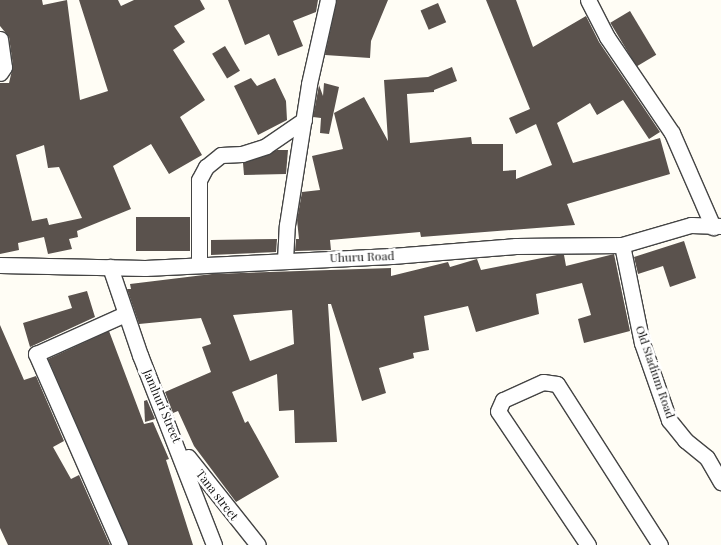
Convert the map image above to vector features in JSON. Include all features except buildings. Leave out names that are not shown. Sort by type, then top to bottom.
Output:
[{"type":"street","points":[[285,260],[287,225],[304,120],[328,0]]},
{"type":"street","points":[[588,0],[607,37],[672,133],[717,226]]},
{"type":"street","points":[[0,39],[4,67],[0,73]]},
{"type":"street","points":[[200,264],[199,180],[206,167],[221,155],[242,154],[266,146],[304,120]]},
{"type":"street","name":"Uhuru Road","points":[[0,265],[110,267],[200,264],[516,246],[622,244],[691,225],[717,226]]},
{"type":"street","name":"Old Stadium Road","points":[[622,244],[642,343],[670,420],[685,440],[707,458],[721,482]]},
{"type":"street","name":"Jamhuri Street","points":[[110,267],[125,314],[209,526],[214,545]]},
{"type":"street","points":[[120,545],[36,354],[125,314]]},
{"type":"street","points":[[588,545],[498,411],[503,400],[543,382],[557,384],[660,545]]},
{"type":"street","name":"Tana street","points":[[177,444],[232,515],[258,545]]},
{"type":"street","points":[[209,526],[232,515]]}]
